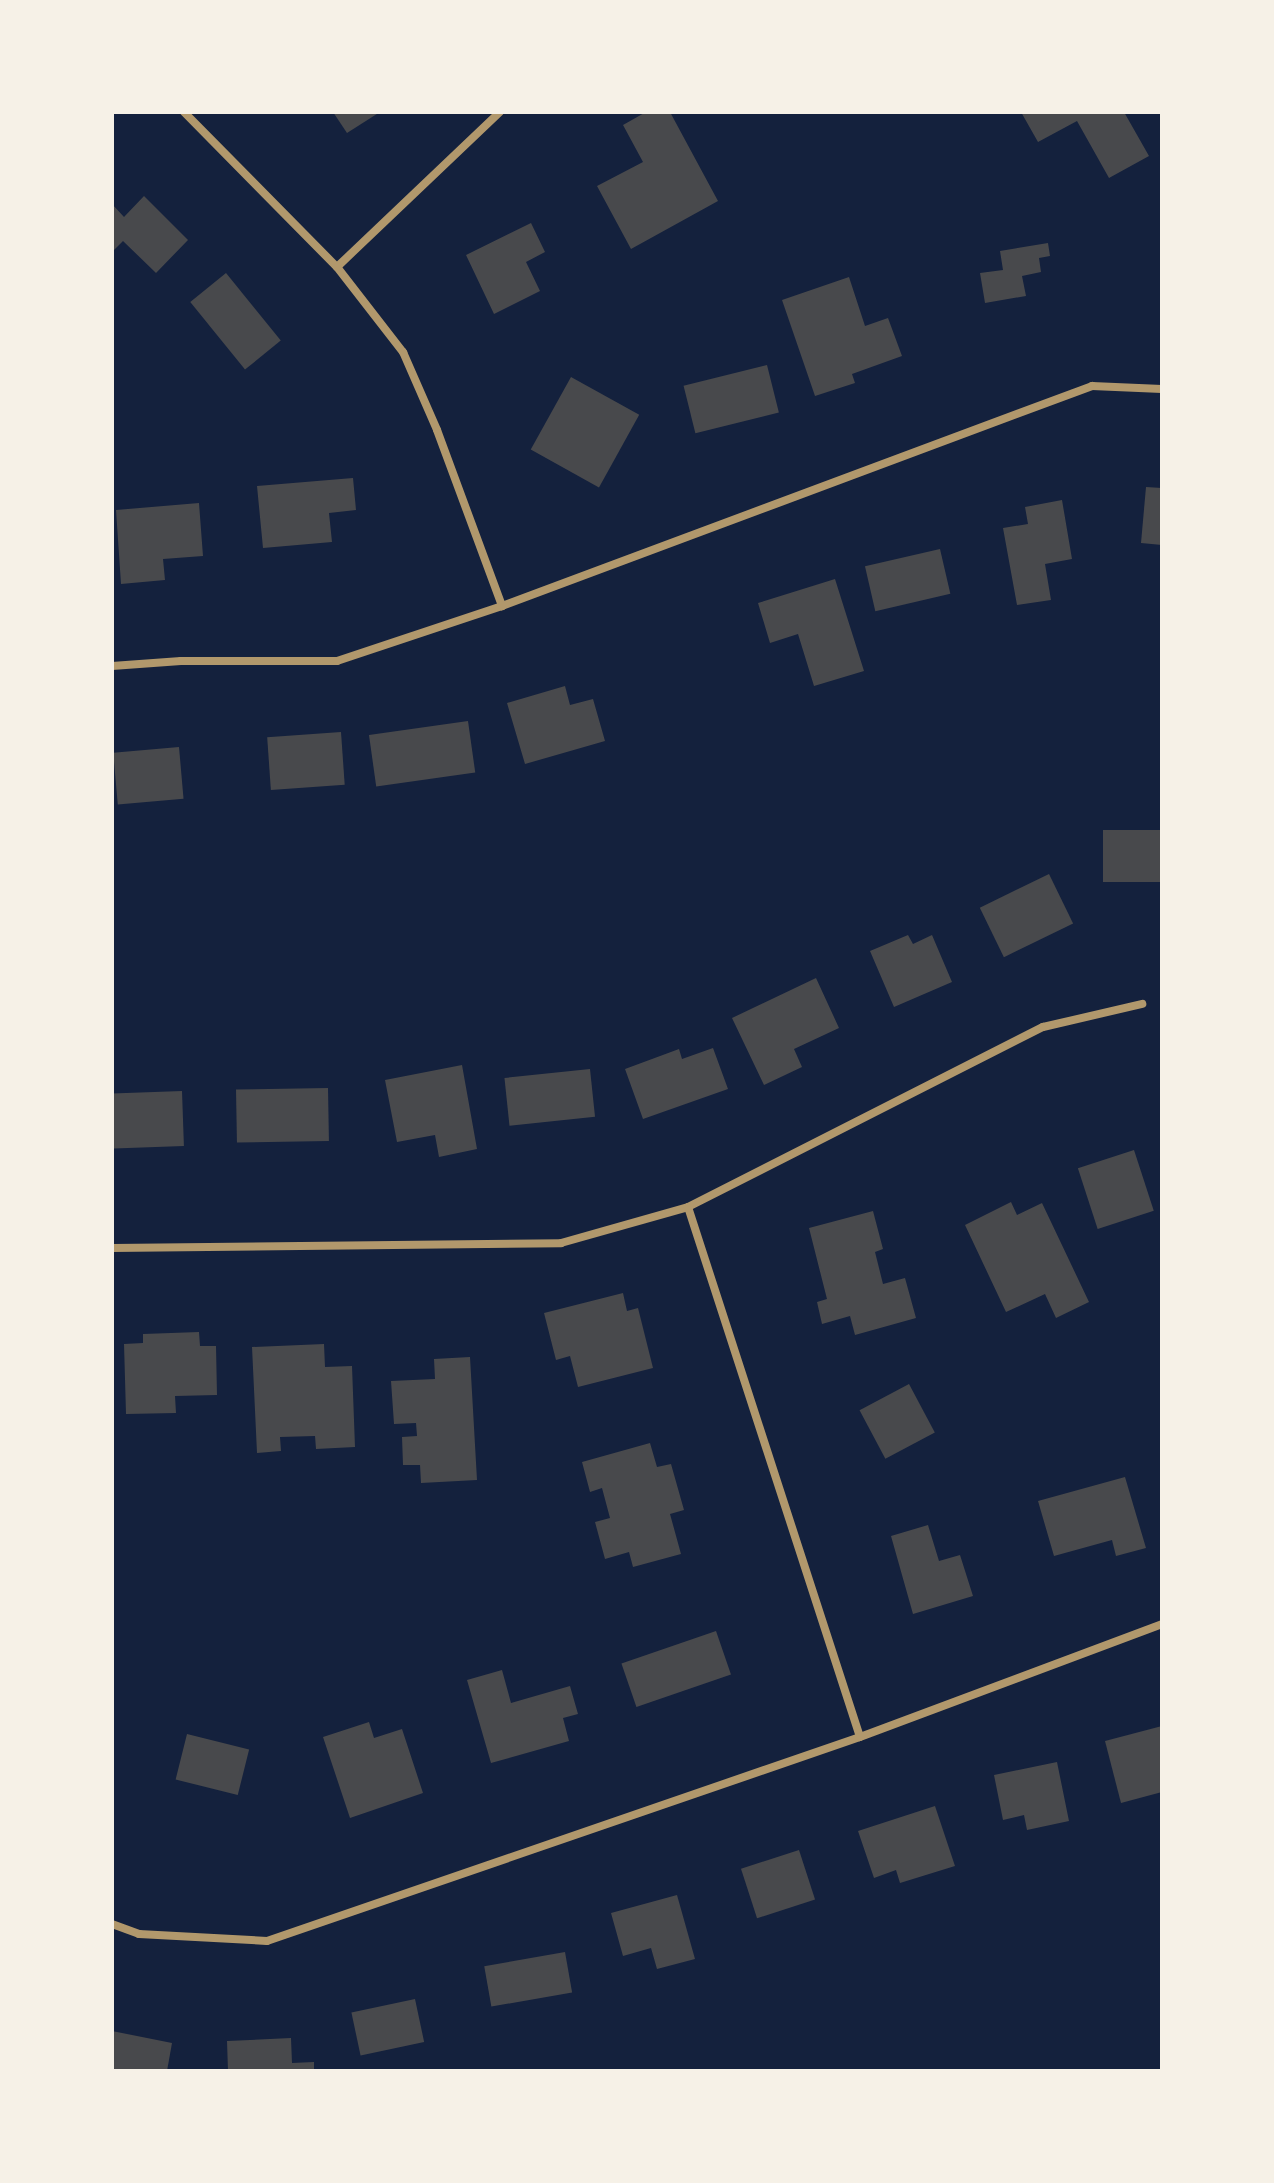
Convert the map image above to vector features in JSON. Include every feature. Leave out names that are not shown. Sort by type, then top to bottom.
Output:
[{"type":"street","points":[[184,112],[337,267],[403,352],[437,430],[502,606]]},
{"type":"street","points":[[337,267],[500,112]]},
{"type":"street","points":[[112,666],[181,661],[337,661],[502,606],[1092,386],[1162,389]]},
{"type":"street","points":[[112,1248],[561,1243],[688,1207],[1043,1027],[1142,1004]]},
{"type":"street","points":[[688,1207],[860,1737]]},
{"type":"street","points":[[112,1924],[139,1934],[267,1941],[860,1737],[1162,1624]]},
{"type":"building","points":[[333,112],[380,112],[347,133]]},
{"type":"building","points":[[646,112],[670,112],[718,201],[631,249],[597,186],[643,162],[623,125]]},
{"type":"building","points":[[1021,112],[1124,112],[1149,156],[1109,178],[1077,121],[1038,142]]},
{"type":"building","points":[[144,196],[188,240],[156,273],[123,241],[112,252],[112,204],[124,217]]},
{"type":"building","points":[[531,223],[545,252],[526,262],[540,291],[494,314],[466,255]]},
{"type":"building","points":[[1048,243],[1050,256],[1039,258],[1041,272],[1022,276],[1026,296],[985,303],[980,273],[1003,270],[1000,251]]},
{"type":"building","points":[[226,273],[281,341],[245,370],[190,302]]},
{"type":"building","points":[[849,277],[865,326],[888,318],[902,356],[852,374],[855,383],[815,396],[782,300]]},
{"type":"building","points":[[767,365],[779,413],[695,433],[684,386]]},
{"type":"building","points":[[571,377],[639,415],[599,487],[531,450]]},
{"type":"building","points":[[353,478],[356,510],[329,513],[332,542],[263,548],[257,486]]},
{"type":"building","points":[[1146,487],[1162,488],[1162,545],[1141,543]]},
{"type":"building","points":[[1062,500],[1072,559],[1045,564],[1051,600],[1017,605],[1003,528],[1028,524],[1025,507]]},
{"type":"building","points":[[199,503],[203,556],[163,559],[165,580],[121,584],[116,510]]},
{"type":"building","points":[[940,549],[950,594],[875,611],[865,566]]},
{"type":"building","points":[[835,579],[864,671],[814,686],[798,634],[770,643],[758,603]]},
{"type":"building","points":[[565,686],[570,705],[593,699],[605,741],[525,764],[507,703]]},
{"type":"building","points":[[468,721],[475,772],[376,786],[369,735]]},
{"type":"building","points":[[341,732],[345,785],[271,790],[267,737]]},
{"type":"building","points":[[179,747],[184,799],[118,805],[113,753]]},
{"type":"building","points":[[1103,830],[1162,830],[1162,882],[1103,882]]},
{"type":"building","points":[[1049,874],[1073,923],[1004,957],[980,908]]},
{"type":"building","points":[[908,935],[913,944],[932,935],[952,982],[894,1007],[870,951]]},
{"type":"building","points":[[816,978],[839,1028],[794,1049],[802,1067],[764,1085],[732,1018]]},
{"type":"building","points":[[713,1048],[728,1089],[643,1119],[625,1069],[679,1049],[682,1059]]},
{"type":"building","points":[[462,1065],[477,1149],[439,1157],[435,1135],[397,1142],[385,1080]]},
{"type":"building","points":[[590,1069],[595,1117],[509,1126],[504,1078]]},
{"type":"building","points":[[328,1088],[329,1141],[237,1143],[236,1090]]},
{"type":"building","points":[[182,1091],[184,1146],[114,1148],[112,1093]]},
{"type":"building","points":[[1134,1150],[1154,1211],[1098,1229],[1078,1168]]},
{"type":"building","points":[[1011,1202],[1017,1215],[1042,1203],[1089,1302],[1056,1318],[1045,1294],[1006,1312],[965,1225]]},
{"type":"building","points":[[873,1211],[883,1249],[875,1252],[883,1284],[905,1278],[916,1318],[855,1335],[850,1316],[822,1324],[817,1302],[827,1299],[809,1228]]},
{"type":"building","points":[[623,1293],[627,1311],[638,1308],[653,1368],[578,1387],[570,1356],[556,1360],[544,1313]]},
{"type":"building","points":[[199,1332],[200,1346],[216,1346],[217,1395],[175,1396],[176,1413],[126,1414],[124,1344],[143,1343],[143,1334]]},
{"type":"building","points":[[324,1344],[325,1367],[352,1366],[355,1447],[316,1449],[315,1436],[280,1437],[281,1451],[257,1453],[252,1347]]},
{"type":"building","points":[[470,1357],[477,1480],[421,1483],[420,1465],[403,1465],[402,1437],[417,1436],[416,1423],[394,1424],[391,1381],[435,1379],[434,1359]]},
{"type":"building","points":[[909,1384],[935,1433],[885,1459],[860,1410]]},
{"type":"building","points":[[650,1443],[657,1467],[671,1464],[684,1510],[670,1514],[681,1554],[633,1567],[629,1552],[605,1559],[595,1522],[610,1518],[602,1488],[590,1492],[582,1462]]},
{"type":"building","points":[[1125,1477],[1146,1548],[1116,1556],[1112,1540],[1054,1556],[1038,1501]]},
{"type":"building","points":[[928,1525],[939,1561],[960,1555],[973,1596],[913,1614],[891,1536]]},
{"type":"building","points":[[716,1631],[731,1674],[636,1707],[621,1664]]},
{"type":"building","points":[[502,1670],[511,1703],[570,1686],[578,1714],[563,1718],[569,1741],[491,1763],[467,1680]]},
{"type":"building","points":[[369,1722],[374,1738],[402,1729],[423,1793],[350,1818],[323,1737]]},
{"type":"building","points":[[1162,1726],[1162,1792],[1121,1803],[1105,1741]]},
{"type":"building","points":[[187,1734],[249,1749],[238,1795],[176,1780]]},
{"type":"building","points":[[1057,1762],[1069,1821],[1027,1830],[1024,1815],[1003,1820],[994,1775]]},
{"type":"building","points":[[935,1806],[955,1866],[900,1883],[896,1870],[874,1878],[858,1831]]},
{"type":"building","points":[[799,1850],[815,1899],[757,1918],[741,1869]]},
{"type":"building","points":[[677,1895],[695,1959],[657,1969],[651,1948],[623,1956],[611,1913]]},
{"type":"building","points":[[565,1952],[572,1992],[491,2007],[484,1966]]},
{"type":"building","points":[[415,1999],[424,2042],[361,2056],[351,2013]]},
{"type":"building","points":[[112,2031],[172,2043],[167,2071],[112,2071]]},
{"type":"building","points":[[291,2038],[292,2063],[314,2062],[314,2071],[228,2071],[227,2041]]}]
